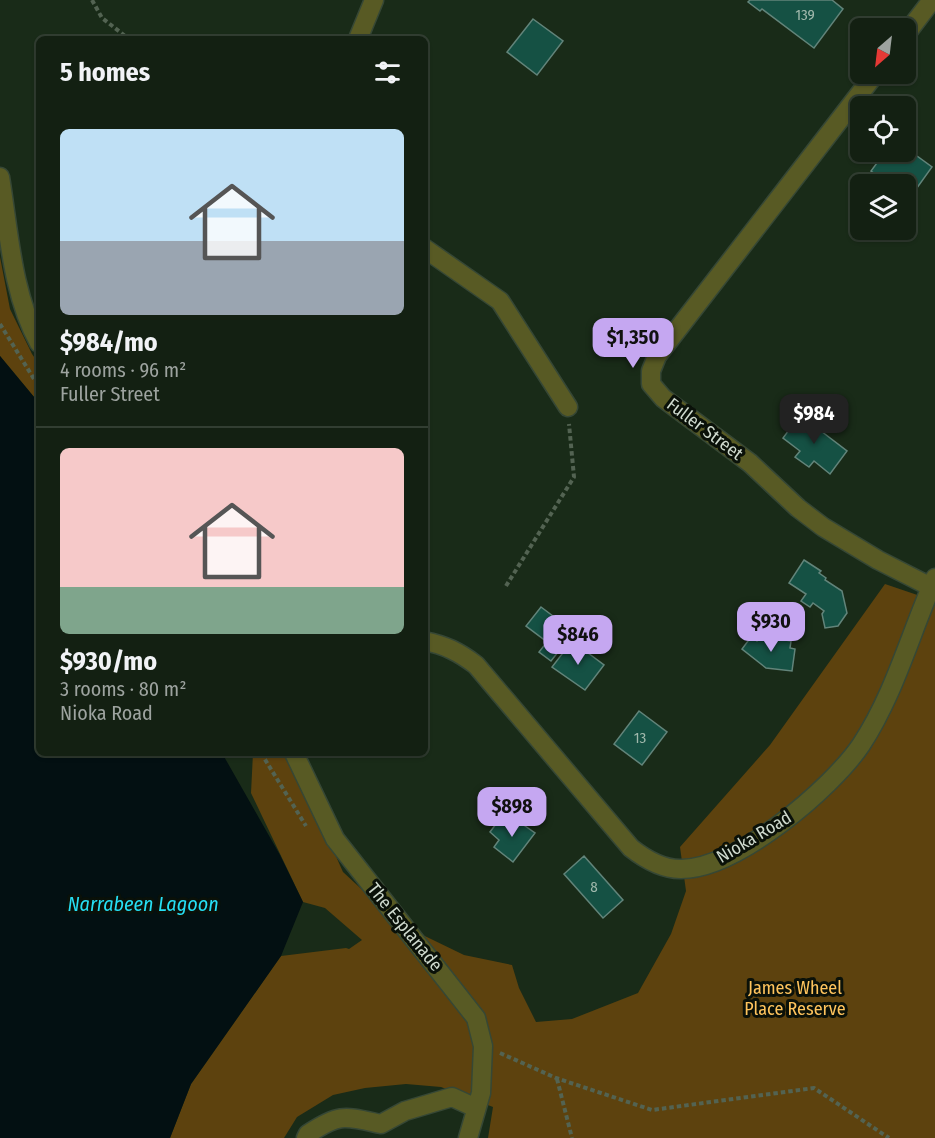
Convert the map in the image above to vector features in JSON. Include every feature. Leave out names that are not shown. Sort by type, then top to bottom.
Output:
[{"type":"street","points":[[359,36],[374,0]]},
{"type":"street","points":[[916,21],[932,0]]},
{"type":"street","name":"Fuller Street","points":[[867,84],[657,356],[652,363],[650,377],[651,384],[656,391],[750,463],[798,508],[823,527],[878,560],[933,583]]},
{"type":"street","points":[[0,177],[12,258],[24,311],[36,337]]},
{"type":"street","points":[[428,251],[500,301],[568,407]]},
{"type":"street","name":"Nioka Road","points":[[428,642],[451,648],[476,665],[631,848],[645,859],[662,866],[680,869],[709,863],[734,852],[779,826],[810,801],[837,773],[860,746],[885,704],[933,583]]},
{"type":"street","name":"The Esplanade","points":[[295,756],[335,839],[476,1018],[483,1046],[481,1093],[468,1138]]},
{"type":"street","points":[[306,1138],[308,1134],[331,1119],[352,1118],[381,1124],[405,1111],[452,1097],[476,1108]]},
{"type":"path","points":[[93,0],[102,18],[125,36]]},
{"type":"path","points":[[0,324],[36,382]]},
{"type":"path","points":[[506,586],[574,477],[568,407]]},
{"type":"path","points":[[573,1138],[556,1078],[652,1110],[814,1088],[889,1138]]},
{"type":"green space","points":[[0,257],[10,309],[36,360],[36,399],[0,356]]},
{"type":"green space","name":"James Wheel Place Reserve","points":[[885,584],[935,601],[935,1138],[488,1138],[493,1107],[441,1087],[406,1084],[365,1088],[333,1095],[297,1117],[284,1138],[170,1138],[191,1084],[281,956],[349,949],[362,940],[325,908],[303,902],[251,793],[253,756],[291,756],[343,872],[398,923],[464,955],[512,965],[519,988],[536,1022],[572,1019],[638,993],[671,934],[686,891],[680,847],[770,745]]},
{"type":"water","name":"Narrabeen Lagoon","points":[[0,356],[36,399],[36,756],[224,756],[280,855],[303,902],[281,956],[191,1084],[170,1138],[0,1138]]},
{"type":"building","points":[[750,0],[832,0],[843,9],[814,48],[762,9],[760,11],[748,2]]},
{"type":"building","points":[[533,19],[563,41],[537,75],[507,52]]},
{"type":"building","points":[[916,155],[932,167],[916,189],[916,174],[875,174],[871,171],[878,162],[916,162]]},
{"type":"building","points":[[800,415],[847,451],[830,474],[814,461],[809,467],[795,457],[800,451],[783,438]]},
{"type":"building","points":[[804,560],[821,571],[819,573],[826,578],[825,580],[842,591],[847,613],[838,626],[825,628],[822,614],[824,611],[813,603],[810,607],[801,601],[806,594],[789,583]]},
{"type":"building","points":[[541,607],[574,632],[551,661],[539,652],[547,642],[526,626]]},
{"type":"building","points":[[761,636],[791,641],[790,648],[795,649],[792,671],[766,668],[742,649],[751,637],[757,641]]},
{"type":"building","points":[[572,641],[604,665],[585,690],[552,667]]},
{"type":"building","points":[[639,711],[667,732],[642,765],[614,744]]},
{"type":"building","points":[[515,819],[535,833],[513,862],[494,847],[499,840],[490,832],[499,820],[508,828]]},
{"type":"building","points":[[584,856],[623,900],[603,918],[564,874]]}]
